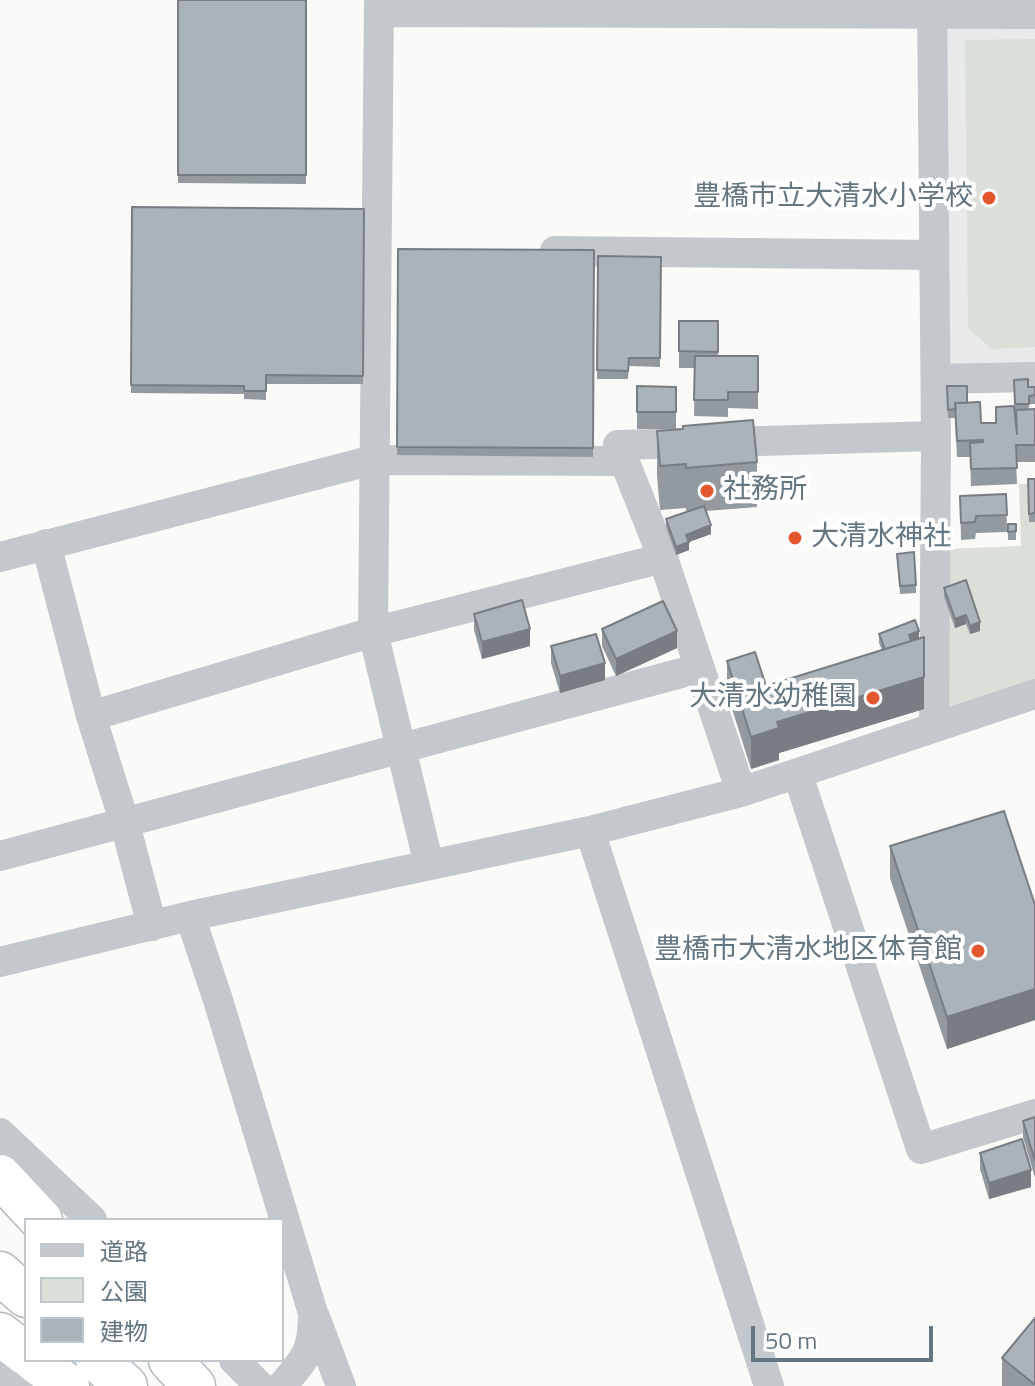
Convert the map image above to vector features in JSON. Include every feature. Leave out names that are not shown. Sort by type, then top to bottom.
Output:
[{"type":"highway","points":[[0,1176],[39,1218]]},
{"type":"highway","points":[[0,1273],[24,1294]]},
{"type":"highway","points":[[0,1334],[24,1352]]},
{"type":"highway","points":[[37,1362],[68,1386]]},
{"type":"highway","points":[[99,1362],[126,1386]]},
{"type":"highway","points":[[172,1362],[194,1386]]},
{"type":"street","points":[[429,865],[373,632],[379,6],[933,7],[1035,14]]},
{"type":"street","points":[[933,7],[936,379],[934,727]]},
{"type":"street","points":[[377,250],[409,250]]},
{"type":"street","points":[[520,251],[933,255]]},
{"type":"street","points":[[936,379],[1035,377]]},
{"type":"street","points":[[741,792],[663,558],[618,445],[936,436]]},
{"type":"street","points":[[0,557],[373,460],[624,461]]},
{"type":"street","points":[[46,544],[91,716],[125,824],[152,926]]},
{"type":"street","points":[[91,716],[373,632],[663,558]]},
{"type":"street","points":[[0,856],[700,668]]},
{"type":"street","points":[[0,962],[190,916],[590,831],[741,792],[866,757],[934,727],[1035,694]]},
{"type":"street","points":[[798,775],[921,1149],[1035,1114]]},
{"type":"street","points":[[590,831],[769,1386]]},
{"type":"street","points":[[190,916],[313,1313],[341,1386]]},
{"type":"street","points":[[0,1133],[90,1218]]},
{"type":"street","points":[[282,1386],[307,1355],[313,1336],[313,1313]]},
{"type":"street","points":[[236,1362],[260,1386]]},
{"type":"street","points":[[0,1374],[17,1386]]},
{"type":"shaded area","name":"豊橋市立大清水小学校","points":[[940,25],[1035,25],[1035,370],[945,372]]},
{"type":"green space","name":"豊橋市立大清水小学校","points":[[1035,39],[1035,347],[992,349],[968,328],[965,40]]},
{"type":"green space","points":[[1035,483],[1035,681],[942,711],[942,549],[1021,546],[1019,484]]},
{"type":"building","points":[[178,0],[306,0],[306,175],[178,175]]},
{"type":"building","points":[[132,207],[364,209],[363,376],[266,375],[266,391],[244,391],[244,386],[131,385]]},
{"type":"building","points":[[398,249],[594,250],[593,448],[397,447]]},
{"type":"building","points":[[598,256],[661,257],[660,358],[629,358],[628,371],[597,370]]},
{"type":"building","points":[[679,321],[718,321],[718,352],[679,351]]},
{"type":"building","points":[[695,356],[758,356],[758,392],[728,392],[728,400],[694,400]]},
{"type":"building","points":[[1028,379],[1028,387],[1035,387],[1035,395],[1029,396],[1029,404],[1015,404],[1014,380]]},
{"type":"building","points":[[637,386],[676,387],[676,412],[637,412]]},
{"type":"building","points":[[947,386],[967,386],[967,403],[955,403],[956,409],[948,410]]},
{"type":"building","points":[[980,402],[981,423],[996,423],[996,407],[1014,406],[1017,434],[1016,410],[1035,409],[1035,445],[1016,445],[1017,468],[971,469],[970,443],[983,440],[957,441],[955,403]]},
{"type":"building","points":[[753,420],[757,462],[686,468],[686,464],[660,466],[657,431]]},
{"type":"building","points":[[1028,479],[1035,479],[1035,513],[1029,514]]},
{"type":"building","points":[[1006,494],[1007,515],[976,516],[975,522],[961,523],[960,496]]},
{"type":"building","points":[[704,506],[711,525],[686,535],[689,542],[676,547],[666,519]]},
{"type":"building","points":[[1008,524],[1016,524],[1016,531],[1008,532]]},
{"type":"building","points":[[914,552],[916,585],[900,586],[897,554]]},
{"type":"building","points":[[966,580],[980,622],[970,626],[966,615],[955,619],[944,588]]},
{"type":"building","points":[[522,600],[530,629],[482,642],[474,614]]},
{"type":"building","points":[[663,601],[677,631],[616,659],[602,629]]},
{"type":"building","points":[[915,620],[919,631],[909,635],[911,641],[885,649],[879,634]]},
{"type":"building","points":[[596,634],[605,663],[560,676],[551,646]]},
{"type":"building","points":[[924,637],[924,677],[777,722],[779,728],[751,737],[727,661],[755,652],[766,686]]},
{"type":"building","points":[[1004,811],[1035,905],[1035,989],[947,1017],[890,846]]},
{"type":"building","points":[[1035,1117],[1035,1161],[1023,1121]]},
{"type":"building","points":[[1022,1139],[1031,1170],[989,1183],[980,1153]]},
{"type":"building","points":[[1035,1318],[1035,1383],[1034,1384],[1002,1358]]},
{"type":"place","name":"豊橋市立大清水小学校","points":[[989,198]]},
{"type":"place","name":"社務所","points":[[707,491]]},
{"type":"place","name":"大清水神社","points":[[795,538]]},
{"type":"place","name":"大清水幼稚園","points":[[873,698]]},
{"type":"place","name":"豊橋市大清水地区体育館","points":[[978,951]]}]
